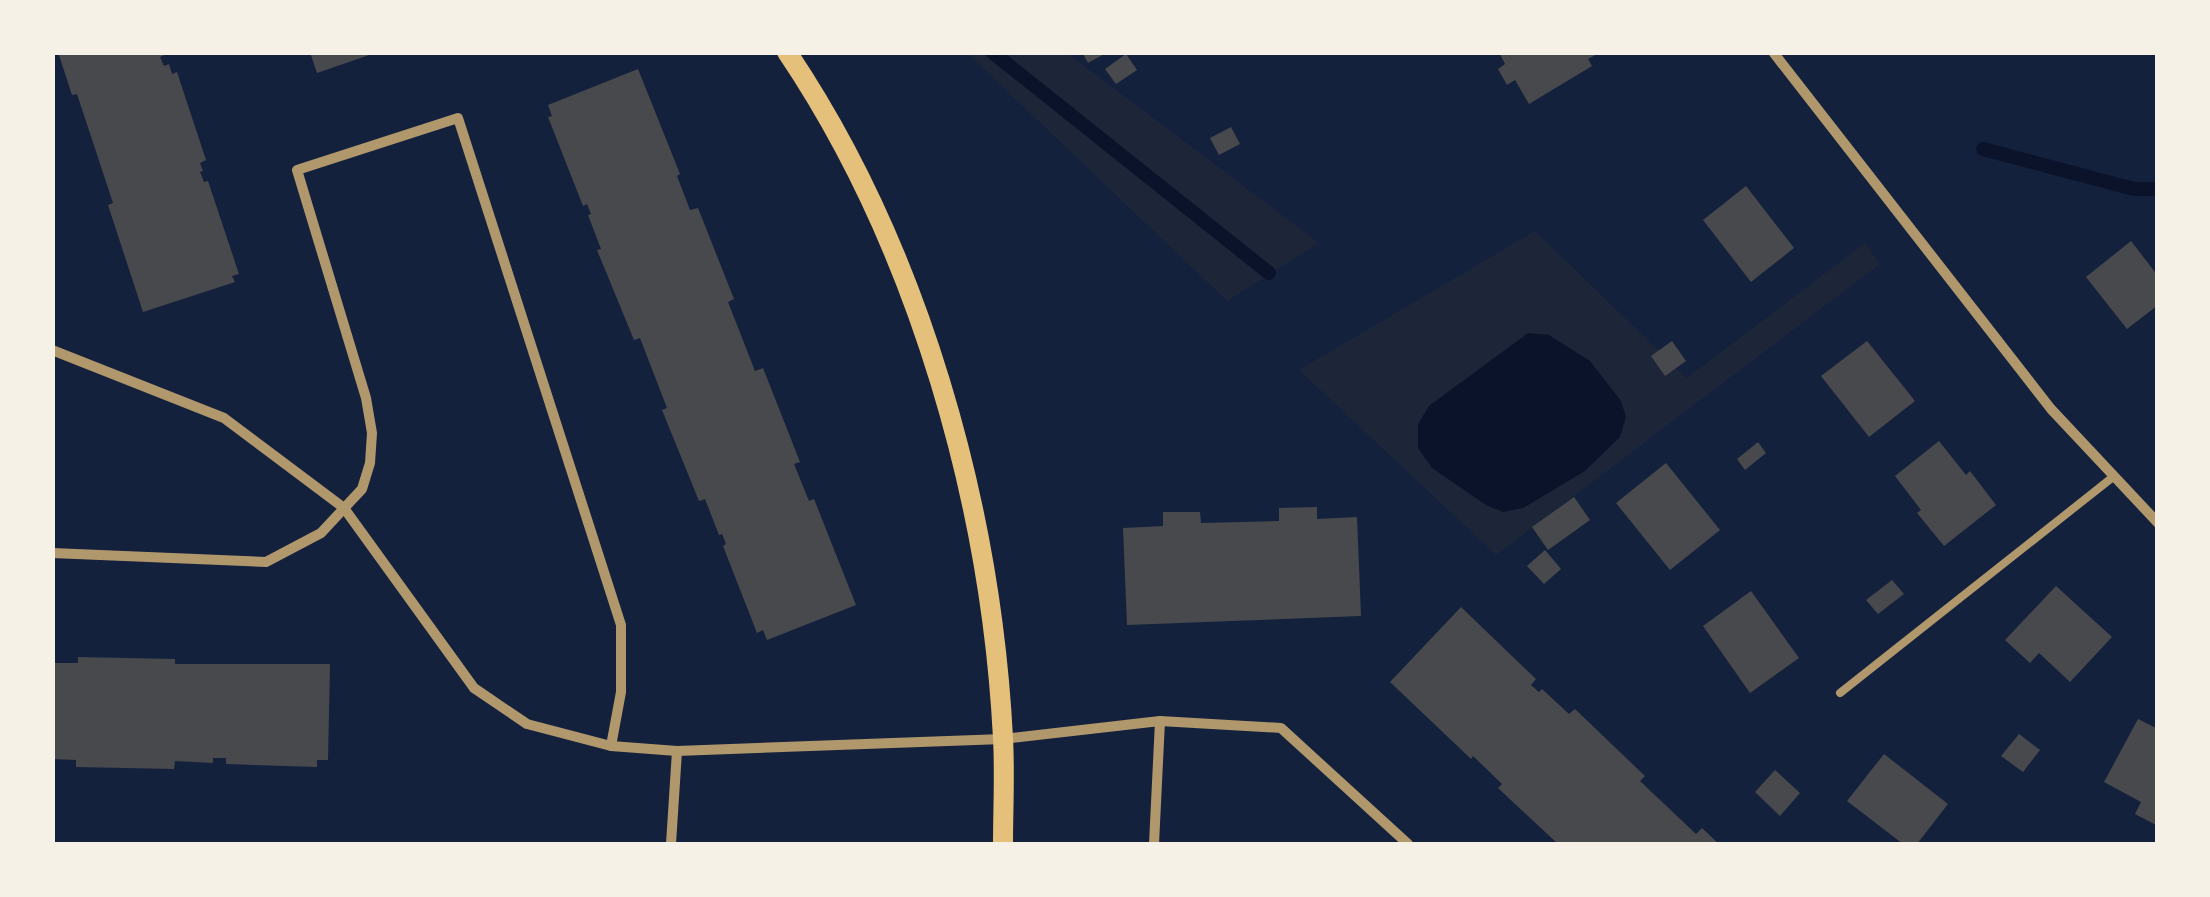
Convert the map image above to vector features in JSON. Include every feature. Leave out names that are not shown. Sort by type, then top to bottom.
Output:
[{"type":"main road","points":[[788,52],[854,170],[899,265],[944,400],[973,508],[991,611],[1003,740],[1002,844]]},
{"type":"street","points":[[1773,52],[2051,409],[2158,523]]},
{"type":"street","points":[[52,553],[266,562],[321,534],[362,489],[370,463],[372,433],[366,398],[297,170],[458,118],[621,625],[621,692],[611,746]]},
{"type":"street","points":[[52,350],[224,418],[344,508],[474,688],[528,724],[611,746],[677,751],[1003,740],[1160,721],[1281,728],[1408,844]]},
{"type":"street","points":[[1154,844],[1160,721]]},
{"type":"street","points":[[671,844],[677,751]]},
{"type":"lane","points":[[1840,693],[2113,477]]},
{"type":"shaded area","points":[[967,53],[1067,53],[1319,243],[1227,301]]},
{"type":"shaded area","points":[[1535,231],[1687,378],[1865,243],[1880,264],[1496,555],[1299,370]]},
{"type":"shaded area","points":[[1528,333],[1549,335],[1590,361],[1621,401],[1626,417],[1620,437],[1585,471],[1523,508],[1503,512],[1486,505],[1432,468],[1418,448],[1418,424],[1429,406]]},
{"type":"building","points":[[58,52],[171,52],[160,57],[164,66],[169,64],[172,74],[177,72],[206,160],[200,163],[200,172],[204,182],[208,181],[239,274],[232,276],[235,282],[143,312],[108,205],[113,203],[77,94],[72,95]]},
{"type":"building","points":[[310,52],[375,52],[375,53],[317,73]]},
{"type":"building","points":[[1082,52],[1108,52],[1088,63]]},
{"type":"building","points":[[1499,52],[1601,52],[1588,59],[1592,66],[1529,104],[1515,80],[1507,85],[1498,69],[1505,64]]},
{"type":"building","points":[[1126,54],[1137,70],[1116,84],[1105,69]]},
{"type":"building","points":[[638,69],[680,174],[677,176],[690,210],[698,208],[734,299],[728,302],[755,371],[763,368],[800,462],[794,464],[809,501],[814,499],[856,605],[767,640],[763,630],[757,633],[723,546],[726,544],[705,499],[699,501],[662,410],[667,408],[640,338],[634,340],[597,250],[601,249],[588,215],[591,214],[587,204],[583,206],[548,117],[552,116],[548,105]]},
{"type":"building","points":[[1231,127],[1240,144],[1219,155],[1210,138]]},
{"type":"building","points":[[1746,186],[1794,248],[1751,282],[1703,220]]},
{"type":"building","points":[[2131,241],[2158,276],[2158,305],[2127,329],[2086,277]]},
{"type":"building","points":[[1672,341],[1686,361],[1665,376],[1651,356]]},
{"type":"building","points":[[1867,341],[1915,401],[1869,437],[1821,376]]},
{"type":"building","points":[[1939,441],[1966,475],[1970,471],[1996,505],[1944,546],[1917,513],[1921,510],[1895,476]]},
{"type":"building","points":[[1758,442],[1766,453],[1745,470],[1737,459]]},
{"type":"building","points":[[1666,463],[1720,530],[1670,570],[1616,503]]},
{"type":"building","points":[[1574,497],[1590,520],[1548,550],[1532,527]]},
{"type":"building","points":[[1317,507],[1317,519],[1357,517],[1361,616],[1127,625],[1123,528],[1163,526],[1163,512],[1200,512],[1201,523],[1279,521],[1279,508]]},
{"type":"building","points":[[1545,550],[1561,569],[1544,584],[1527,566]]},
{"type":"building","points":[[1892,580],[1904,594],[1878,614],[1866,600]]},
{"type":"building","points":[[2056,586],[2112,637],[2070,682],[2039,653],[2030,663],[2005,640]]},
{"type":"building","points":[[1751,591],[1799,658],[1750,693],[1703,626]]},
{"type":"building","points":[[1461,607],[1536,679],[1531,685],[1539,692],[1542,689],[1569,714],[1575,709],[1645,776],[1640,781],[1696,834],[1702,828],[1719,844],[1558,844],[1498,788],[1502,784],[1473,756],[1471,759],[1390,682]]},
{"type":"building","points":[[78,657],[175,659],[175,664],[330,664],[328,760],[317,760],[317,767],[226,764],[226,758],[213,758],[213,763],[175,761],[174,769],[76,767],[76,760],[52,759],[52,663],[78,663]]},
{"type":"building","points":[[2138,719],[2158,729],[2158,826],[2135,814],[2141,802],[2104,782]]},
{"type":"building","points":[[2019,734],[2040,750],[2023,772],[2001,756]]},
{"type":"building","points":[[1884,754],[1948,804],[1917,844],[1903,844],[1847,801]]},
{"type":"building","points":[[1775,770],[1800,793],[1780,816],[1755,792]]},
{"type":"waterway","points":[[992,52],[1269,273]]},
{"type":"waterway","points":[[1983,149],[2134,189],[2158,189]]}]
